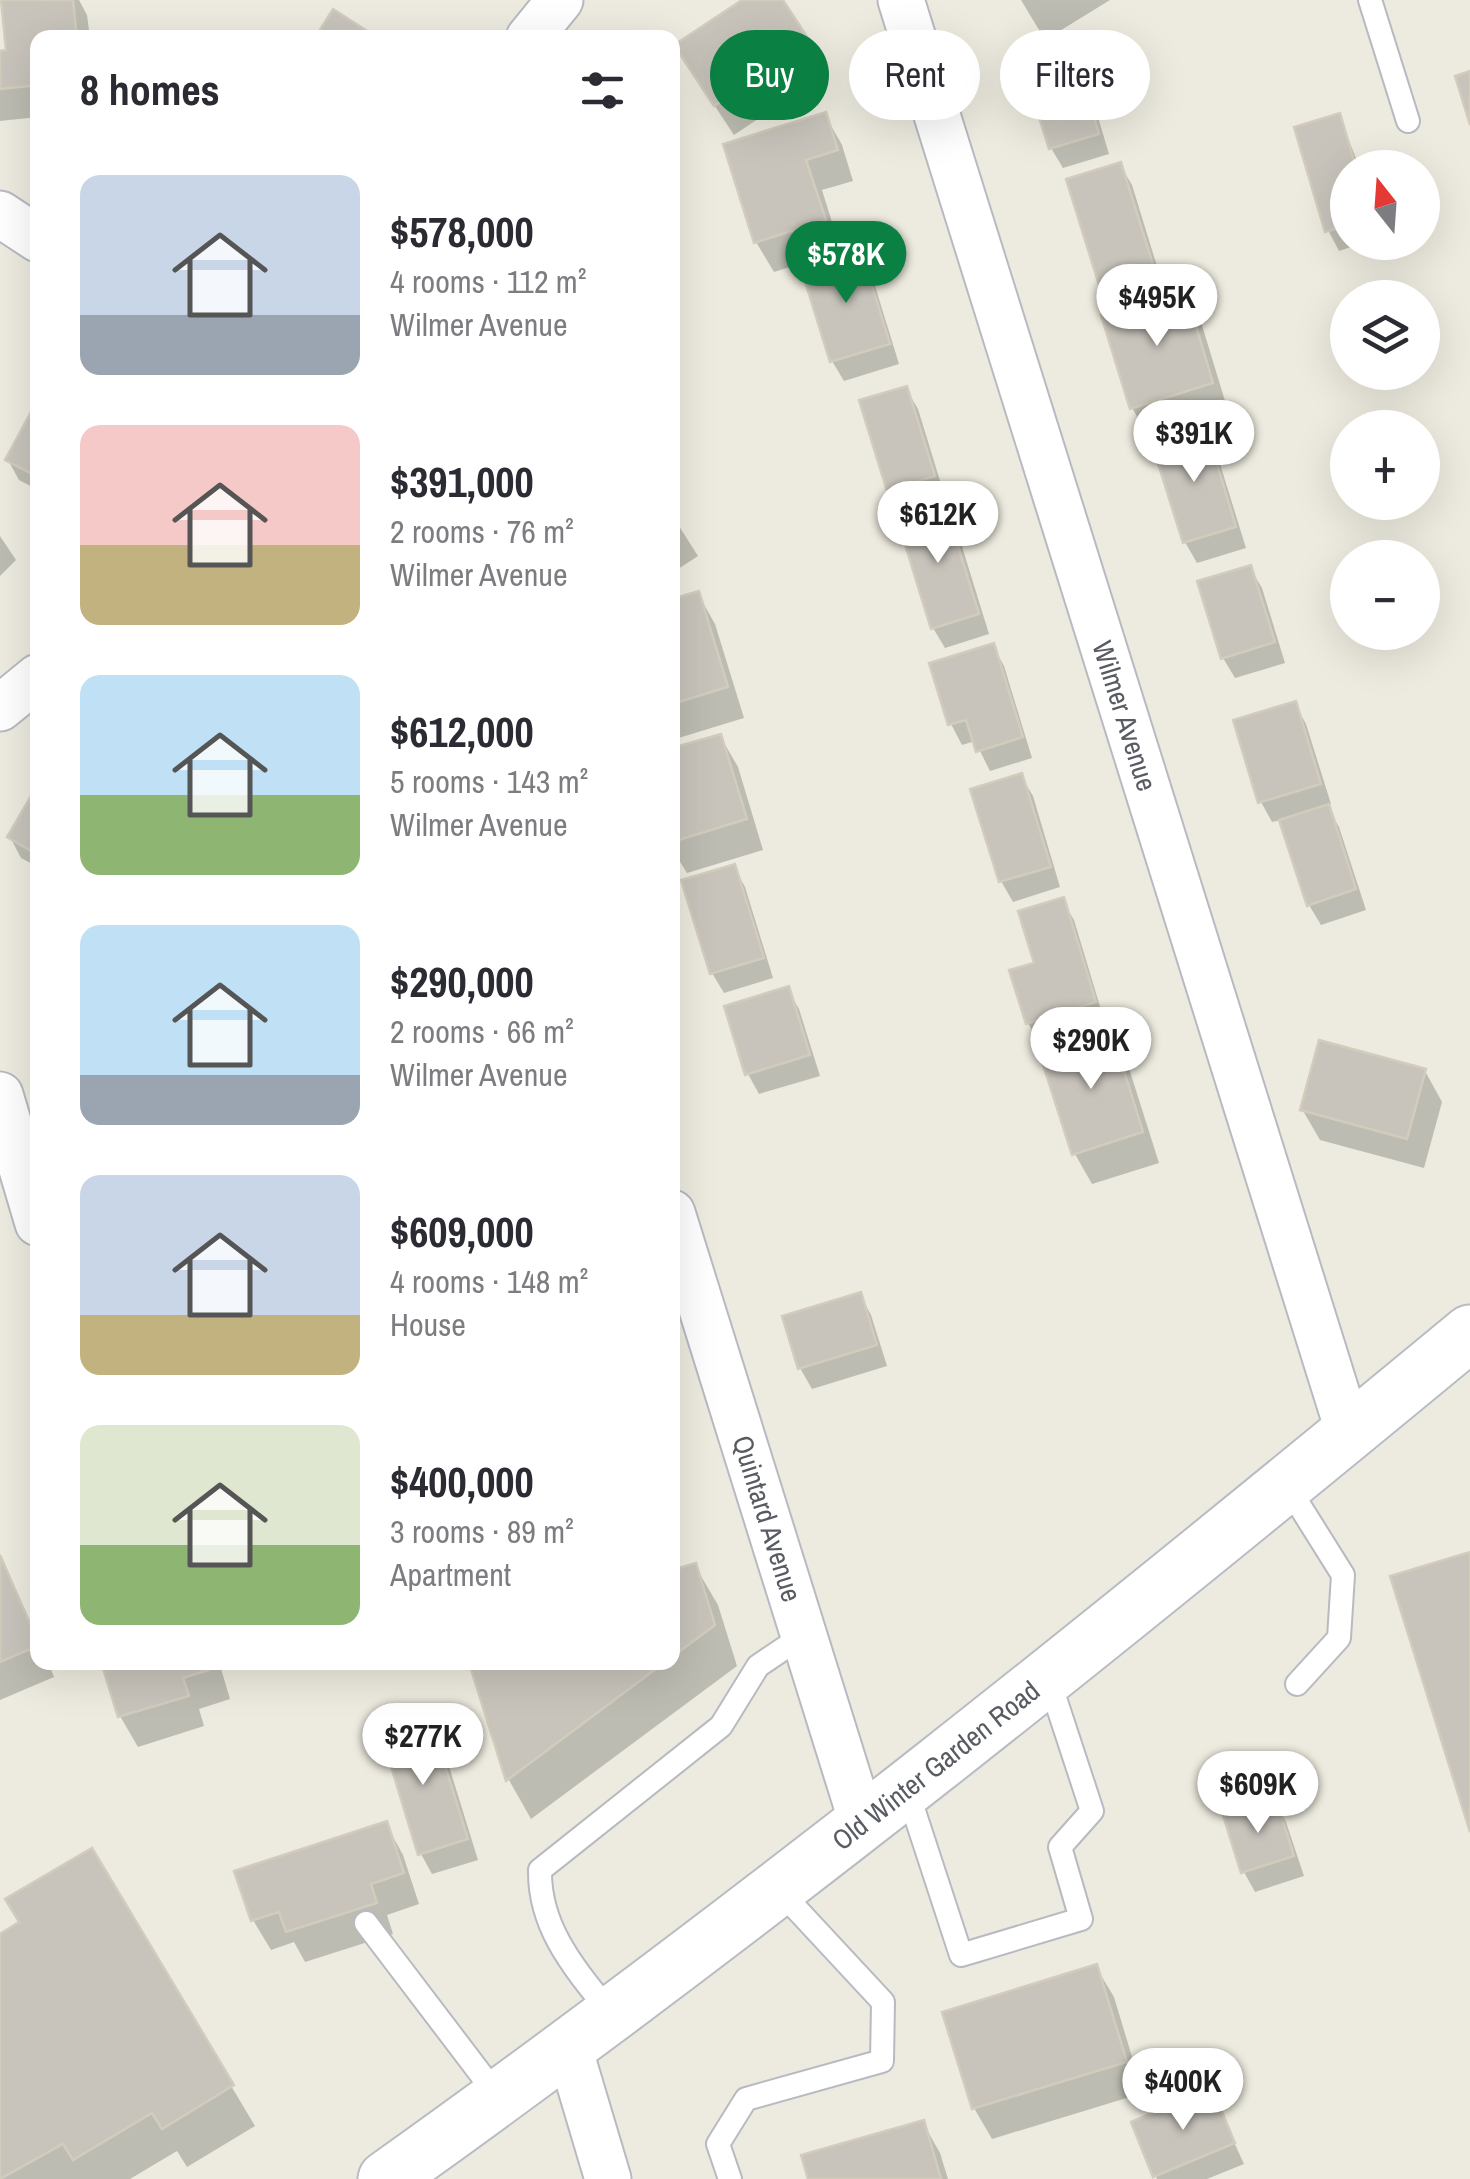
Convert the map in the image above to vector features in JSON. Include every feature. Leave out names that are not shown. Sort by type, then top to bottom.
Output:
[{"type":"main road","name":"Old Winter Garden Road","points":[[386,2179],[569,2048],[862,1822],[1470,1334]]},
{"type":"street","points":[[536,30],[560,0]]},
{"type":"street","name":"Wilmer Avenue","points":[[901,0],[1349,1434]]},
{"type":"street","points":[[0,214],[30,235]]},
{"type":"street","points":[[0,708],[30,684]]},
{"type":"street","points":[[0,1095],[30,1196]]},
{"type":"street","name":"Quintard Avenue","points":[[680,1240],[862,1822]]},
{"type":"street","points":[[569,2048],[608,2179]]},
{"type":"lane","points":[[1370,0],[1408,120]]},
{"type":"lane","points":[[1286,1484],[1342,1575],[1339,1638],[1297,1684]]},
{"type":"lane","points":[[612,2014],[564,1956],[540,1900],[540,1870],[721,1726],[758,1666],[804,1635]]},
{"type":"lane","points":[[906,1787],[961,1955],[1081,1919],[1060,1847],[1092,1812],[1047,1674]]},
{"type":"lane","points":[[730,2179],[718,2144],[746,2099],[882,2061],[882,2002],[777,1888]]},
{"type":"lane","points":[[366,1923],[500,2098]]},
{"type":"building","points":[[1,0],[73,0],[76,30],[30,30],[30,86],[0,89],[0,51],[6,50]]},
{"type":"building","points":[[742,0],[783,0],[803,30],[710,30],[710,100],[680,54],[680,41]]},
{"type":"building","points":[[333,9],[366,30],[320,30]]},
{"type":"building","points":[[1470,71],[1470,125],[1455,76]]},
{"type":"building","points":[[1340,113],[1351,150],[1330,150],[1330,230],[1325,232],[1294,127]]},
{"type":"building","points":[[800,120],[829,120],[838,150],[806,160],[826,220],[754,243],[723,144]]},
{"type":"building","points":[[1040,120],[1095,120],[1099,134],[1049,149]]},
{"type":"building","points":[[1121,162],[1154,268],[1099,285],[1066,179]]},
{"type":"building","points":[[861,250],[890,344],[830,362],[801,268]]},
{"type":"building","points":[[1185,289],[1213,383],[1130,409],[1101,315]]},
{"type":"building","points":[[907,386],[935,476],[887,491],[859,400]]},
{"type":"building","points":[[30,414],[30,473],[5,460]]},
{"type":"building","points":[[1206,427],[1236,527],[1183,543],[1152,444]]},
{"type":"building","points":[[945,504],[979,614],[931,629],[897,518]]},
{"type":"building","points":[[1251,565],[1275,642],[1221,659],[1197,581]]},
{"type":"building","points":[[699,591],[728,687],[680,702],[680,597]]},
{"type":"building","points":[[994,643],[1023,737],[976,752],[966,720],[948,725],[929,663]]},
{"type":"building","points":[[1296,701],[1321,784],[1258,803],[1233,720]]},
{"type":"building","points":[[721,734],[747,819],[680,840],[680,746]]},
{"type":"building","points":[[1022,773],[1051,867],[999,882],[970,789]]},
{"type":"building","points":[[30,798],[30,850],[7,837]]},
{"type":"building","points":[[1329,804],[1356,889],[1307,906],[1279,820]]},
{"type":"building","points":[[735,864],[764,958],[710,974],[681,880]]},
{"type":"building","points":[[1064,897],[1096,1002],[1026,1024],[1009,970],[1034,963],[1018,911]]},
{"type":"building","points":[[789,986],[810,1055],[745,1075],[724,1006]]},
{"type":"building","points":[[1111,1029],[1143,1132],[1072,1155],[1039,1052]]},
{"type":"building","points":[[1319,1040],[1426,1069],[1407,1139],[1300,1110]]},
{"type":"building","points":[[861,1292],[877,1345],[798,1369],[782,1316]]},
{"type":"building","points":[[1470,1552],[1470,1832],[1390,1576]]},
{"type":"building","points":[[0,1555],[30,1624],[30,1649],[0,1662]]},
{"type":"building","points":[[696,1563],[715,1625],[680,1651],[680,1568]]},
{"type":"building","points":[[103,1670],[209,1670],[183,1678],[189,1696],[118,1717]]},
{"type":"building","points":[[471,1670],[654,1670],[506,1781]]},
{"type":"building","points":[[411,1717],[420,1745],[437,1740],[468,1839],[418,1855],[379,1727]]},
{"type":"building","points":[[1276,1799],[1294,1856],[1241,1873],[1223,1815]]},
{"type":"building","points":[[387,1821],[404,1873],[371,1884],[377,1903],[286,1932],[279,1912],[251,1921],[234,1871]]},
{"type":"building","points":[[92,1848],[234,2085],[162,2129],[152,2113],[73,2160],[63,2144],[0,2179],[0,1934],[19,1922],[5,1899]]},
{"type":"building","points":[[1097,1964],[1127,2062],[972,2109],[942,2012]]},
{"type":"building","points":[[1212,2088],[1235,2143],[1153,2177],[1131,2122]]},
{"type":"building","points":[[924,2120],[941,2179],[808,2179],[801,2155]]}]
